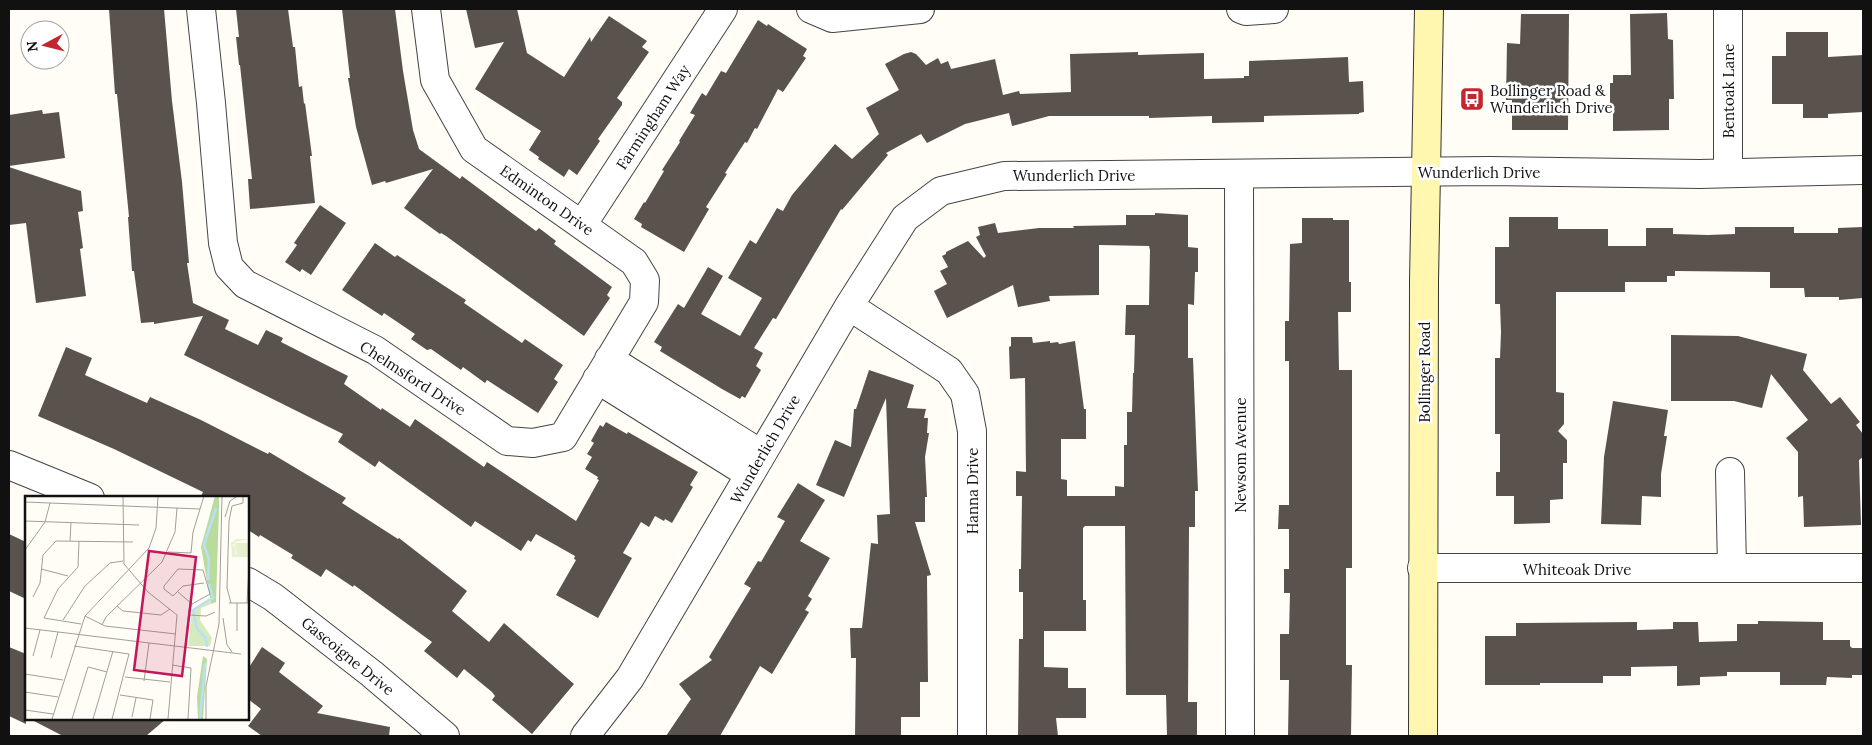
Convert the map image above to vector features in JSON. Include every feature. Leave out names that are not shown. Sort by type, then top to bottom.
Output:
[{"type":"main road","name":"Bollinger Road","points":[[1423,736],[1422,568],[1425,171],[1429,9]]},
{"type":"street","name":"Chelmsford Drive","points":[[201,9],[223,243],[229,267],[245,284],[375,350],[507,441],[534,443],[563,437],[603,369]]},
{"type":"street","name":"Edminton Drive","points":[[426,9],[435,80],[474,149],[634,262],[645,280],[644,302],[603,369]]},
{"type":"street","name":"Farmingham Way","points":[[582,225],[723,9]]},
{"type":"street","points":[[811,9],[832,18],[920,9]]},
{"type":"street","points":[[1241,9],[1246,11],[1274,9]]},
{"type":"street","name":"Bentoak Lane","points":[[1728,9],[1728,174]]},
{"type":"street","name":"Wunderlich Drive","points":[[585,736],[630,678],[849,306],[904,218],[941,191],[1004,176],[1239,175],[1425,171],[1728,174],[1863,170]]},
{"type":"street","name":"Newsom Avenue","points":[[1239,175],[1240,736]]},
{"type":"street","name":"Hanna Drive","points":[[849,306],[949,371],[965,394],[972,431],[972,736]]},
{"type":"street","points":[[603,369],[755,464]]},
{"type":"street","points":[[9,465],[85,496]]},
{"type":"street","points":[[1730,472],[1732,568]]},
{"type":"street","name":"Whiteoak Drive","points":[[1422,568],[1863,568]]},
{"type":"street","name":"Gascoigne Drive","points":[[249,583],[273,597],[372,674],[445,736]]},
{"type":"building","points":[[109,9],[164,9],[172,101],[182,182],[189,263],[187,263],[193,303],[229,320],[225,329],[258,345],[266,330],[283,338],[281,342],[348,376],[344,384],[381,410],[382,408],[410,427],[415,419],[484,467],[487,462],[576,521],[599,480],[597,479],[598,477],[585,469],[592,457],[587,454],[594,443],[591,441],[600,425],[603,427],[606,422],[627,434],[628,432],[698,472],[690,485],[693,487],[672,523],[655,516],[649,527],[641,522],[623,553],[632,558],[598,618],[556,595],[576,560],[574,559],[575,556],[536,534],[531,542],[528,540],[521,551],[475,521],[471,527],[379,461],[375,467],[338,442],[343,434],[184,355],[203,316],[154,324],[154,322],[141,323],[134,271],[132,271],[129,217],[117,94],[115,94]]},
{"type":"building","points":[[236,9],[288,9],[293,47],[295,47],[299,87],[302,86],[305,103],[312,156],[310,156],[315,203],[250,209],[248,179],[252,179],[236,37],[239,37]]},
{"type":"building","points":[[342,9],[395,9],[413,130],[419,149],[460,179],[462,176],[536,231],[539,228],[556,241],[554,244],[612,287],[607,295],[610,298],[584,336],[446,236],[440,234],[404,208],[433,169],[386,183],[385,181],[372,185],[356,127],[348,78],[350,78]]},
{"type":"building","points":[[466,9],[517,9],[527,53],[564,77],[590,37],[591,42],[609,16],[647,41],[642,47],[649,52],[617,98],[622,102],[622,105],[598,139],[600,141],[577,175],[569,169],[564,177],[538,159],[539,157],[529,150],[541,131],[475,89],[504,42],[475,48]]},
{"type":"building","points":[[1667,13],[1668,39],[1673,40],[1674,99],[1669,99],[1669,130],[1613,131],[1613,113],[1610,113],[1610,83],[1613,83],[1613,75],[1631,75],[1630,14]]},
{"type":"building","points":[[1521,14],[1569,14],[1568,130],[1512,130],[1512,100],[1506,100],[1507,43],[1520,44]]},
{"type":"building","points":[[758,20],[767,26],[768,24],[807,49],[803,56],[806,58],[783,92],[778,89],[757,129],[755,128],[747,143],[745,142],[725,173],[727,174],[706,207],[709,209],[684,252],[641,227],[642,224],[634,219],[664,171],[662,170],[695,115],[690,113],[702,93],[706,96],[721,71],[726,73]]},
{"type":"building","points":[[1786,32],[1828,32],[1828,57],[1863,55],[1863,112],[1828,114],[1828,118],[1803,118],[1803,104],[1772,104],[1772,56],[1786,56]]},
{"type":"building","points":[[911,52],[916,54],[926,65],[938,58],[941,64],[948,61],[951,69],[995,59],[1003,95],[1019,91],[1020,94],[1071,92],[1070,54],[1138,52],[1138,55],[1204,53],[1204,79],[1244,78],[1244,76],[1249,76],[1249,61],[1348,57],[1349,82],[1363,81],[1364,112],[1359,114],[1264,116],[1264,122],[1212,123],[1212,116],[1149,118],[1149,116],[1049,116],[1012,126],[1009,113],[965,124],[927,143],[921,134],[886,153],[888,155],[841,209],[776,319],[773,318],[754,348],[763,353],[756,366],[761,370],[745,398],[742,396],[740,399],[660,351],[662,347],[654,342],[678,304],[684,308],[708,267],[723,276],[701,314],[740,336],[762,298],[728,278],[750,240],[756,244],[777,208],[783,211],[792,195],[835,144],[852,159],[879,134],[866,108],[899,90],[885,64]]},
{"type":"building","points":[[42,110],[43,114],[59,112],[65,158],[9,166],[9,115]]},
{"type":"building","points":[[9,167],[81,191],[83,211],[78,212],[83,248],[80,249],[86,296],[36,303],[26,223],[9,225]]},
{"type":"building","points":[[320,205],[346,223],[311,275],[302,269],[300,272],[285,262],[297,245],[294,243]]},
{"type":"building","points":[[1155,213],[1188,215],[1188,247],[1198,248],[1198,272],[1195,272],[1194,305],[1188,304],[1188,358],[1193,358],[1198,491],[1195,491],[1195,527],[1189,527],[1188,702],[1197,702],[1197,736],[1167,736],[1166,695],[1126,695],[1125,526],[1085,526],[1083,528],[1083,600],[1086,600],[1086,631],[1044,631],[1044,667],[1068,668],[1068,688],[1086,688],[1086,718],[1056,718],[1058,736],[1018,736],[1019,639],[1023,639],[1023,592],[1019,592],[1022,496],[1016,496],[1016,471],[1026,472],[1025,378],[1010,379],[1009,347],[1011,346],[1011,337],[1032,337],[1033,343],[1050,341],[1050,343],[1058,342],[1059,344],[1075,341],[1084,409],[1086,409],[1086,439],[1061,439],[1061,479],[1067,480],[1067,496],[1115,496],[1115,486],[1124,487],[1124,445],[1127,445],[1127,412],[1132,412],[1135,335],[1125,335],[1126,305],[1149,305],[1150,250],[1149,246],[1099,245],[1099,295],[1049,296],[1050,301],[1018,307],[1013,285],[947,318],[934,291],[947,284],[940,271],[948,267],[942,256],[968,241],[984,258],[986,256],[976,237],[980,235],[978,227],[995,223],[998,233],[1039,228],[1126,225],[1126,215],[1155,215]]},
{"type":"building","points":[[1509,217],[1558,217],[1558,229],[1608,229],[1608,246],[1646,246],[1646,228],[1673,228],[1673,234],[1708,235],[1735,234],[1735,227],[1794,227],[1794,233],[1838,233],[1838,228],[1863,227],[1863,298],[1839,300],[1839,297],[1805,297],[1804,288],[1770,288],[1770,272],[1675,271],[1675,276],[1667,276],[1667,282],[1625,282],[1625,292],[1556,292],[1556,392],[1564,393],[1564,424],[1558,431],[1567,440],[1567,463],[1563,463],[1563,499],[1550,500],[1550,523],[1514,524],[1514,496],[1496,496],[1496,472],[1500,472],[1500,434],[1495,434],[1495,358],[1500,358],[1501,332],[1500,304],[1495,304],[1495,247],[1509,247]]},
{"type":"building","points":[[1302,218],[1349,220],[1351,312],[1338,312],[1339,370],[1352,370],[1352,568],[1346,568],[1346,665],[1352,665],[1351,736],[1288,736],[1289,680],[1280,680],[1280,634],[1289,634],[1290,593],[1284,593],[1284,569],[1289,569],[1289,529],[1278,529],[1279,505],[1289,505],[1289,361],[1285,361],[1285,321],[1289,321],[1290,244],[1302,243]]},
{"type":"building","points":[[375,243],[395,257],[397,255],[466,300],[464,303],[522,343],[525,339],[563,365],[554,379],[558,382],[538,413],[487,380],[485,383],[463,367],[461,370],[431,349],[427,350],[411,339],[415,334],[384,313],[382,316],[342,290]]},
{"type":"building","points":[[1671,335],[1738,336],[1807,354],[1803,370],[1831,404],[1840,397],[1860,422],[1856,425],[1863,434],[1863,457],[1859,460],[1861,525],[1804,527],[1803,496],[1798,497],[1798,452],[1786,438],[1808,420],[1771,374],[1762,408],[1734,401],[1671,401]]},
{"type":"building","points":[[66,347],[92,358],[85,375],[147,403],[150,397],[268,454],[269,452],[346,498],[342,503],[399,538],[467,591],[452,611],[489,642],[504,623],[574,684],[532,734],[492,700],[495,696],[492,692],[464,669],[457,678],[424,651],[432,642],[354,585],[353,587],[326,569],[321,577],[291,558],[293,555],[260,535],[259,537],[249,531],[249,496],[201,496],[203,492],[114,449],[38,416]]},
{"type":"building","points":[[869,370],[914,385],[907,408],[926,409],[924,418],[928,418],[927,433],[929,433],[925,457],[927,497],[925,497],[925,522],[915,522],[931,575],[927,576],[928,682],[920,682],[920,717],[901,717],[901,736],[855,736],[856,658],[851,658],[850,628],[862,628],[871,543],[878,544],[877,515],[890,514],[886,398],[844,497],[816,485],[835,440],[851,447],[854,409],[856,409]]},
{"type":"building","points":[[1613,401],[1668,410],[1664,436],[1667,436],[1661,474],[1661,497],[1642,496],[1641,525],[1601,524],[1604,457]]},
{"type":"building","points":[[798,483],[825,500],[800,541],[830,558],[808,596],[812,599],[805,610],[809,612],[772,674],[760,666],[720,736],[666,736],[691,699],[679,684],[712,660],[709,657],[751,588],[744,584],[758,561],[761,562],[785,521],[777,517]]},
{"type":"building","points":[[9,534],[25,542],[25,599],[9,591]]},
{"type":"building","points":[[1758,621],[1823,622],[1823,640],[1850,640],[1852,648],[1863,648],[1863,675],[1852,675],[1852,678],[1827,677],[1826,685],[1780,685],[1780,672],[1727,672],[1727,676],[1700,677],[1700,685],[1677,686],[1677,666],[1631,667],[1631,676],[1603,676],[1603,683],[1485,685],[1485,636],[1516,636],[1516,623],[1637,622],[1637,630],[1673,629],[1673,622],[1698,622],[1699,642],[1737,641],[1737,624],[1758,624]]},
{"type":"building","points":[[9,647],[25,654],[26,724],[9,716]]},
{"type":"building","points":[[262,647],[285,663],[279,672],[323,706],[317,713],[390,727],[389,736],[262,736],[248,726],[261,709],[249,700],[249,667]]},
{"type":"building","points":[[32,720],[165,720],[146,736],[63,736]]},
{"type":"place","name":"Bollinger Road & Wunderlich Drive","points":[[1472,99]]}]
